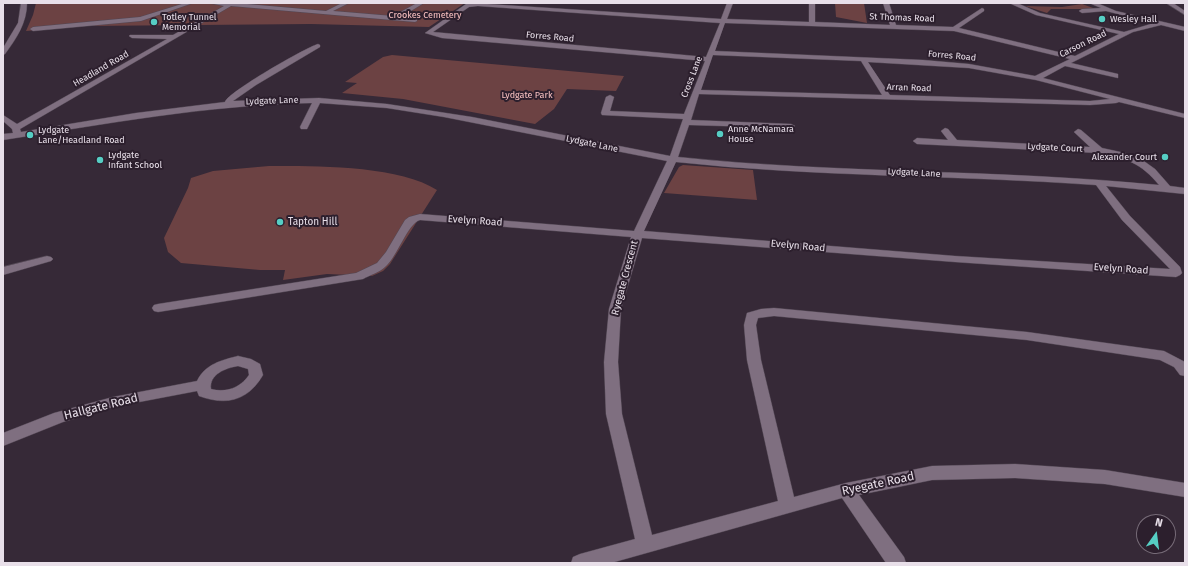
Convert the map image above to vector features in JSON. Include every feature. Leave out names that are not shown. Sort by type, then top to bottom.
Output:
[{"type":"street","points":[[3,53],[19,26],[23,15],[24,3]]},
{"type":"street","points":[[33,29],[141,19],[190,3]]},
{"type":"street","points":[[212,3],[415,20]]},
{"type":"street","points":[[251,6],[259,3]]},
{"type":"street","points":[[327,13],[346,3]]},
{"type":"street","points":[[395,18],[422,3]]},
{"type":"street","name":"Cross Lane","points":[[673,159],[696,92],[730,3]]},
{"type":"street","points":[[812,3],[812,24]]},
{"type":"street","points":[[886,3],[894,27]]},
{"type":"street","points":[[1012,3],[1038,14],[1125,34]]},
{"type":"street","points":[[1092,3],[1109,10],[1185,29]]},
{"type":"street","points":[[1169,3],[1182,9],[1185,13]]},
{"type":"street","name":"Headland Road","points":[[17,132],[194,25],[232,4]]},
{"type":"street","name":"St Thomas Road","points":[[459,11],[468,5],[478,4],[723,22],[954,29],[1076,58]]},
{"type":"street","points":[[954,29],[982,10]]},
{"type":"street","points":[[1082,11],[1109,10]]},
{"type":"street","name":"Forres Road","points":[[459,11],[428,33],[464,38],[710,56],[959,64],[1006,71],[1185,116]]},
{"type":"street","name":"Carson Road","points":[[1036,78],[1134,30],[1162,23]]},
{"type":"street","points":[[132,36],[175,37]]},
{"type":"street","points":[[229,102],[230,99],[253,83],[318,46]]},
{"type":"street","points":[[864,60],[887,97]]},
{"type":"street","points":[[1064,64],[1115,76]]},
{"type":"street","name":"Arran Road","points":[[696,92],[1090,103],[1107,103],[1121,100]]},
{"type":"street","points":[[610,97],[605,113],[686,120],[791,126]]},
{"type":"street","points":[[304,127],[315,104],[320,100]]},
{"type":"street","name":"Lydgate Lane","points":[[3,138],[17,132],[229,102],[320,100],[441,113],[673,159],[1099,184],[1185,191]]},
{"type":"street","points":[[3,117],[17,132]]},
{"type":"street","points":[[945,131],[954,142]]},
{"type":"street","points":[[1078,132],[1099,150]]},
{"type":"street","name":"Lydgate Court","points":[[917,140],[1099,150],[1129,157],[1141,162],[1151,168],[1167,189]]},
{"type":"street","name":"Ryegate Crescent","points":[[646,546],[614,414],[611,362],[615,309],[638,233],[673,159]]},
{"type":"street","name":"Evelyn Road","points":[[158,308],[359,276],[382,265],[391,253],[409,222],[420,217],[955,258],[1176,273],[1176,269],[1126,218],[1099,184]]},
{"type":"street","points":[[3,271],[47,259]]},
{"type":"street","points":[[788,506],[754,360],[750,325],[752,316],[761,313],[774,312],[1027,336],[1164,356],[1179,364],[1185,371]]},
{"type":"street","name":"Hallgate Road","points":[[3,440],[59,417],[113,402],[202,385]]},
{"type":"street","name":"Ryegate Road","points":[[580,563],[846,490],[932,473],[1015,471],[1105,477],[1185,490]]},
{"type":"street","points":[[846,490],[897,563]]},
{"type":"green space","name":"Crookes Cemetery","points":[[36,3],[465,3],[429,27],[311,24],[86,26],[26,31],[33,15]]},
{"type":"green space","points":[[835,3],[864,3],[867,23],[836,17]]},
{"type":"green space","points":[[1082,4],[1096,9],[1051,9],[1047,13],[1025,6],[1062,7]]},
{"type":"green space","name":"Lydgate Park","points":[[392,55],[624,76],[616,91],[567,89],[554,109],[535,124],[403,99],[342,93],[357,83],[345,82],[383,57]]},
{"type":"green space","points":[[683,165],[753,170],[757,200],[664,193],[679,167]]},
{"type":"green space","points":[[269,166],[332,167],[379,171],[420,182],[437,190],[390,264],[383,271],[372,276],[327,274],[283,280],[285,270],[260,270],[181,263],[168,252],[164,238],[188,188],[191,178],[213,171]]},
{"type":"place","name":"Wesley Hall","points":[[1102,19]]},
{"type":"place","name":"Totley Tunnel Memorial","points":[[154,22]]},
{"type":"place","name":"Anne McNamara House","points":[[720,134]]},
{"type":"place","name":"Lydgate Lane/Headland Road","points":[[30,135]]},
{"type":"place","name":"Alexander Court","points":[[1165,157]]},
{"type":"place","name":"Lydgate Infant School","points":[[100,160]]},
{"type":"place","name":"Tapton Hill","points":[[280,222]]}]
